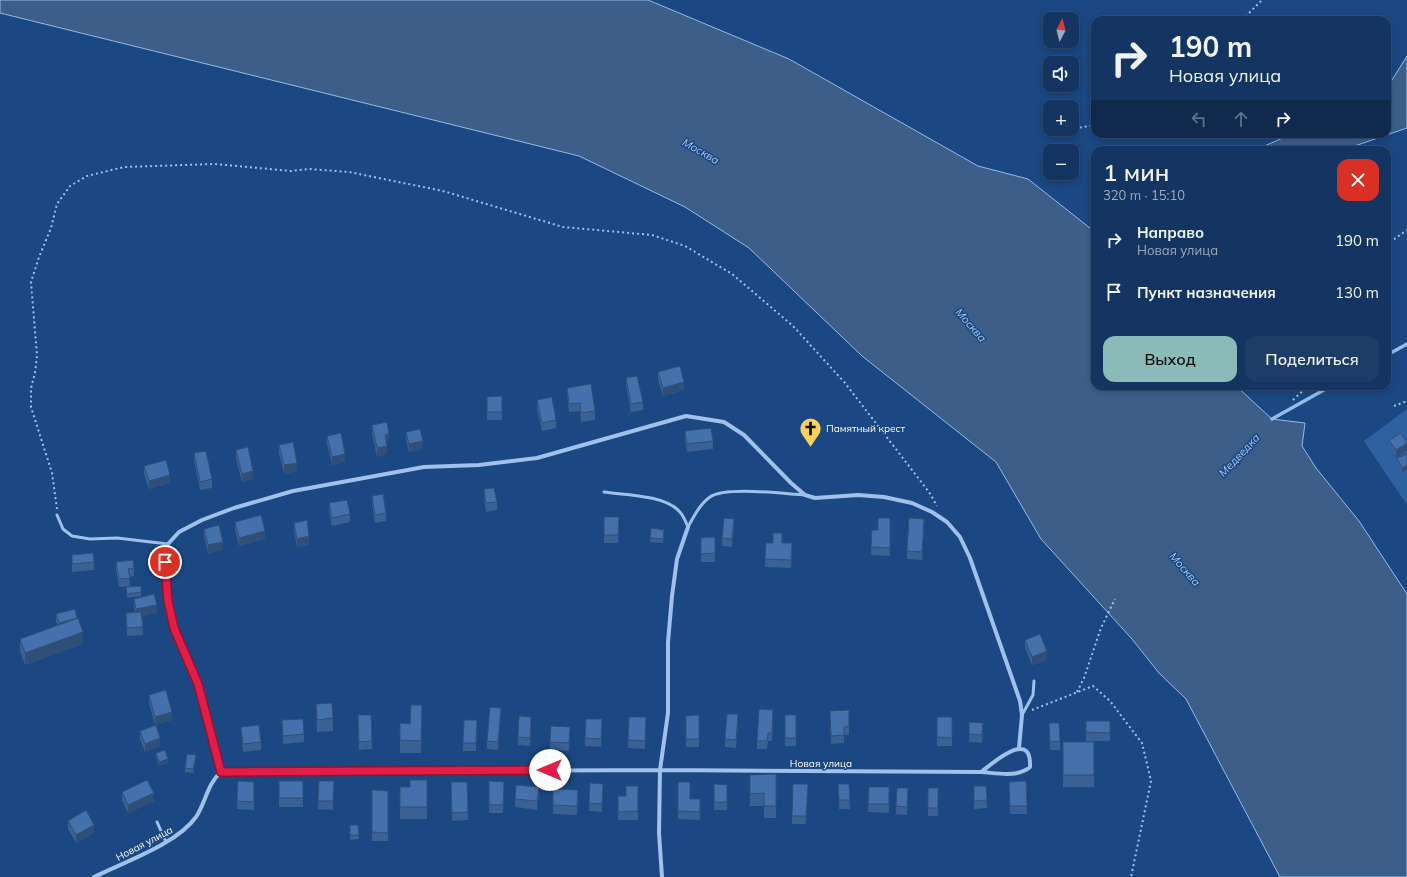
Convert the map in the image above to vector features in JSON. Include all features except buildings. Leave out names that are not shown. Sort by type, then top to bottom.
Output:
[{"type":"street","points":[[221,772],[198,684],[174,628],[168,601],[165,562],[168,544],[179,532],[202,520],[234,508],[293,491],[424,467],[479,465],[538,458],[686,416],[724,422],[744,435],[791,483],[805,495],[815,498],[858,495],[884,497],[912,503],[932,512],[947,522],[960,537],[970,558],[1020,702],[1022,715],[1019,748],[1011,750],[981,772]]},
{"type":"street","points":[[662,877],[660,770],[668,713],[668,642],[672,596],[678,559],[688,527]]},
{"type":"street","name":"Новая улица","points":[[94,877],[166,842],[186,828],[196,816],[213,779],[221,772],[660,770],[981,772],[1008,774],[1024,772],[1030,766],[1031,759],[1026,751],[1019,748]]},
{"type":"lane","points":[[688,527],[699,508],[711,496],[725,491],[805,495]]},
{"type":"lane","points":[[604,492],[651,498],[668,504],[679,511],[688,527]]},
{"type":"lane","points":[[57,515],[63,529],[72,536],[90,539],[116,538],[168,544]]},
{"type":"lane","points":[[1022,715],[1033,695],[1034,681]]},
{"type":"lane","points":[[157,822],[166,842]]},
{"type":"path","points":[[1246,16],[1262,0]]},
{"type":"path","points":[[1079,128],[1091,126]]},
{"type":"path","points":[[57,515],[52,473],[31,407],[31,388],[37,356],[31,282],[51,228],[57,204],[70,186],[87,176],[124,167],[215,164],[291,171],[309,169],[349,172],[443,191],[563,227],[652,235],[685,246],[732,274],[793,326],[845,383],[929,492],[940,510]]},
{"type":"path","points":[[1391,241],[1407,230]]},
{"type":"path","points":[[1292,400],[1303,390]]},
{"type":"path","points":[[1394,406],[1407,401]]},
{"type":"path","points":[[1077,692],[1084,678],[1101,628],[1115,599]]},
{"type":"path","points":[[1022,715],[1093,686],[1110,701],[1142,743],[1152,781],[1131,877]]},
{"type":"shaded area","points":[[1407,409],[1407,505],[1364,441]]},
{"type":"water","name":"Москва","points":[[0,0],[648,0],[789,59],[978,166],[1028,179],[1091,229],[1091,390],[1240,390],[1272,419],[1305,423],[1302,446],[1316,468],[1359,521],[1407,594],[1407,877],[1280,877],[1186,699],[1159,673],[1132,639],[1041,539],[996,462],[862,356],[749,248],[685,207],[579,156],[0,13]]},
{"type":"water","points":[[1407,56],[1407,128],[1391,134],[1391,82]]},
{"type":"water","points":[[1283,138],[1378,138],[1355,146],[1264,146]]},
{"type":"waterway","name":"Медведка","points":[[1391,353],[1407,344]]},
{"type":"waterway","name":"Медведка","points":[[1272,419],[1324,390]]},
{"type":"place","name":"Памятный крест","points":[[810,448]]},
{"type":"route","points":[[165,562],[168,601],[174,628],[198,684],[221,772],[550,770]]}]
